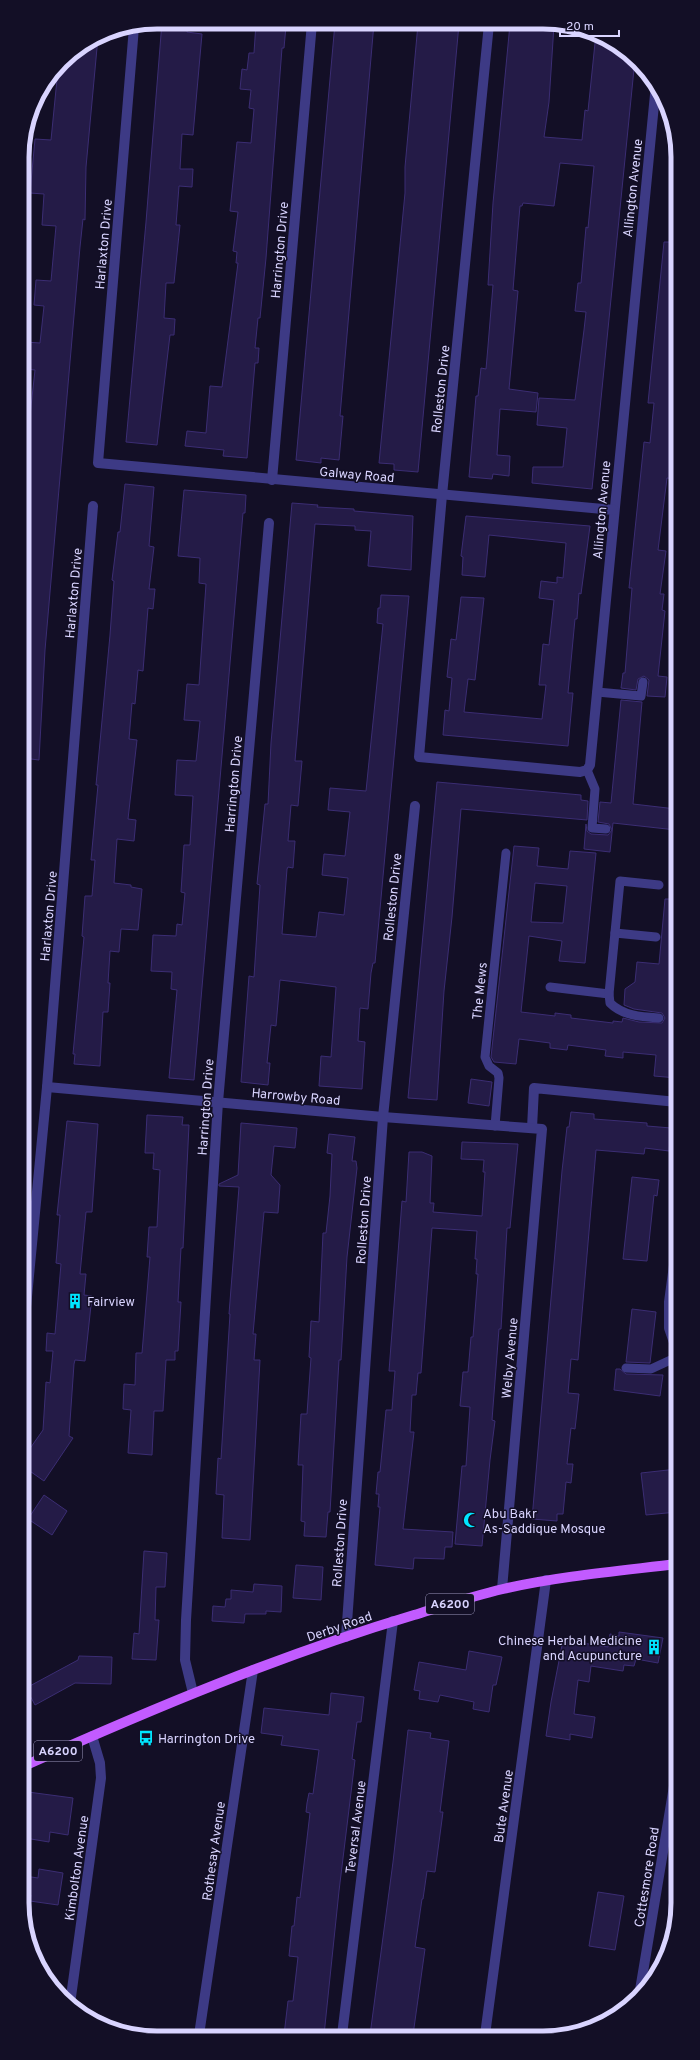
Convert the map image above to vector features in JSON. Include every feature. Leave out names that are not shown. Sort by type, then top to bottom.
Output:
[{"type":"main road","name":"Derby Road","points":[[29,1764],[193,1693],[253,1670],[393,1621],[502,1589],[546,1580],[671,1565]]},
{"type":"street","name":"Harrington Drive","points":[[272,480],[311,29]]},
{"type":"street","name":"Rolleston Drive","points":[[489,29],[442,495],[420,757],[580,772],[587,770]]},
{"type":"street","name":"Harlaxton Drive","points":[[98,463],[134,31]]},
{"type":"street","name":"Allington Avenue","points":[[587,770],[590,765],[655,95]]},
{"type":"street","name":"Galway Road","points":[[98,463],[614,510]]},
{"type":"street","name":"Harlaxton Drive","points":[[29,1276],[47,1087],[93,506]]},
{"type":"street","name":"Harrington Drive","points":[[193,1693],[185,1660],[186,1620],[218,1102],[269,523]]},
{"type":"street","name":"Rolleston Drive","points":[[346,1637],[384,1117],[414,806]]},
{"type":"street","name":"Harrowby Road","points":[[47,1087],[384,1117],[542,1129]]},
{"type":"street","points":[[532,1128],[534,1088],[671,1101]]},
{"type":"street","name":"Welby Avenue","points":[[502,1589],[542,1129]]},
{"type":"street","points":[[671,1287],[669,1302],[669,1328],[671,1334]]},
{"type":"street","name":"Bute Avenue","points":[[486,2031],[546,1580]]},
{"type":"street","name":"Teversal Avenue","points":[[342,2031],[393,1621]]},
{"type":"street","name":"Rothesay Avenue","points":[[200,2031],[253,1670]]},
{"type":"street","name":"Kimbolton Avenue","points":[[71,1997],[101,1778],[100,1763],[92,1736]]},
{"type":"street","name":"Cottesmore Road","points":[[641,1985],[671,1804]]},
{"type":"lane","points":[[597,692],[641,696],[643,682]]},
{"type":"lane","points":[[587,770],[595,789],[592,828],[606,829]]},
{"type":"lane","name":"The Mews","points":[[495,1126],[499,1078],[498,1073],[489,1066],[485,1057],[506,853]]},
{"type":"lane","points":[[659,885],[620,881],[609,994],[610,1003],[622,1012],[636,1016],[659,1018]]},
{"type":"lane","points":[[615,933],[656,936]]},
{"type":"lane","points":[[550,987],[609,994]]},
{"type":"lane","points":[[626,1368],[651,1368],[671,1359]]},
{"type":"building","points":[[161,29],[187,29],[187,32],[202,34],[193,135],[182,134],[180,169],[193,169],[192,187],[179,186],[176,225],[180,225],[174,283],[166,283],[164,318],[175,319],[174,335],[170,335],[157,445],[126,442]]},
{"type":"building","points":[[256,29],[286,29],[284,48],[282,48],[266,258],[260,318],[258,318],[255,348],[259,348],[258,363],[255,363],[247,458],[223,456],[224,450],[185,446],[187,431],[206,433],[210,386],[222,387],[238,263],[236,263],[237,252],[233,251],[238,212],[230,211],[237,142],[251,143],[254,109],[249,108],[251,90],[240,89],[242,69],[247,70],[249,53],[254,53]]},
{"type":"building","points":[[334,29],[373,29],[340,416],[343,416],[339,460],[321,458],[321,463],[296,460]]},
{"type":"building","points":[[418,29],[459,29],[418,472],[394,470],[394,464],[379,463],[405,193],[405,167]]},
{"type":"building","points":[[510,29],[554,29],[549,102],[544,137],[582,140],[585,110],[588,111],[595,43],[600,43],[607,46],[633,67],[592,489],[532,483],[533,467],[563,467],[567,428],[537,425],[539,398],[575,400],[586,312],[575,311],[578,283],[581,283],[586,227],[588,228],[594,166],[560,163],[554,206],[523,203],[522,206],[520,206],[513,290],[518,291],[509,389],[538,393],[536,412],[500,409],[497,455],[510,456],[509,476],[493,474],[492,479],[469,477],[476,396],[478,396],[481,368],[486,369],[493,285],[488,285],[493,203]]},
{"type":"building","points":[[97,44],[86,167],[85,220],[83,219],[80,247],[45,650],[39,760],[29,759],[29,416],[35,370],[29,369],[29,342],[40,343],[44,306],[34,305],[36,280],[51,281],[56,226],[42,225],[44,194],[30,193],[35,139],[51,140],[57,78],[73,61]]},
{"type":"building","points":[[664,242],[671,242],[671,478],[667,478],[658,550],[666,551],[660,594],[664,594],[662,610],[665,611],[658,676],[667,677],[665,697],[647,696],[649,680],[644,676],[638,679],[636,690],[621,688],[623,673],[625,673],[632,588],[629,588],[644,442],[650,443],[654,403],[648,403]]},
{"type":"building","points":[[125,484],[154,487],[149,546],[154,547],[149,589],[155,589],[153,609],[148,608],[143,671],[138,670],[135,704],[132,703],[129,739],[137,740],[128,819],[136,820],[134,841],[117,839],[114,883],[131,885],[131,887],[142,889],[138,930],[121,929],[119,952],[110,951],[108,1012],[103,1012],[100,1066],[74,1064],[75,1054],[73,1054],[84,937],[82,936],[85,896],[92,896],[95,860],[91,860],[98,785],[96,785],[110,635],[114,581],[112,580],[118,532],[120,532]]},
{"type":"building","points":[[184,490],[246,495],[245,513],[243,513],[194,1080],[169,1078],[177,990],[171,989],[172,972],[151,971],[153,935],[176,936],[177,924],[182,925],[185,893],[181,892],[184,845],[190,845],[193,796],[175,795],[177,760],[196,761],[200,721],[184,720],[187,684],[199,685],[206,584],[199,583],[200,558],[178,556]]},
{"type":"building","points":[[292,503],[318,505],[317,507],[354,509],[354,511],[413,516],[411,570],[368,566],[371,531],[355,530],[355,526],[315,524],[295,761],[302,761],[298,806],[291,805],[288,841],[295,841],[293,868],[288,867],[287,869],[282,934],[316,937],[319,912],[344,915],[348,878],[322,875],[324,854],[345,856],[350,812],[328,810],[330,788],[366,791],[383,624],[377,623],[378,608],[380,608],[381,595],[409,596],[375,963],[373,963],[371,973],[368,1009],[360,1008],[358,1041],[365,1042],[362,1089],[319,1086],[321,1056],[331,1057],[336,987],[280,980],[276,1026],[271,1025],[267,1063],[270,1063],[268,1085],[241,1082],[249,976],[254,977],[260,885],[257,884],[265,804],[268,804],[271,743]]},
{"type":"building","points":[[466,516],[590,526],[581,594],[579,593],[577,619],[575,619],[568,693],[573,693],[568,746],[443,735],[445,710],[449,711],[452,678],[447,677],[451,639],[456,640],[461,597],[484,598],[475,680],[468,679],[464,712],[542,719],[546,685],[539,685],[543,644],[549,645],[554,600],[539,598],[541,581],[557,583],[557,577],[563,578],[566,543],[489,535],[485,577],[462,575],[463,557],[461,556]]},
{"type":"building","points":[[621,700],[642,702],[633,804],[671,808],[671,829],[613,823],[610,852],[584,849],[586,824],[587,831],[591,834],[608,835],[612,830],[609,824],[598,822],[600,802],[611,803]]},
{"type":"building","points":[[437,782],[581,795],[581,800],[588,801],[587,820],[461,809],[444,991],[437,1100],[408,1098]]},
{"type":"building","points":[[514,846],[539,848],[537,866],[568,869],[570,851],[596,853],[585,963],[559,961],[562,941],[529,936],[521,1012],[555,1016],[555,1013],[571,1015],[571,1018],[613,1023],[613,1021],[622,1022],[623,1018],[639,1022],[662,1023],[665,1018],[662,1013],[634,1009],[624,1005],[625,989],[635,982],[637,962],[659,964],[665,899],[671,899],[671,1077],[654,1076],[656,1055],[623,1052],[623,1058],[605,1056],[606,1050],[568,1045],[567,1050],[550,1048],[550,1043],[519,1039],[516,1064],[494,1062],[491,1057]],"holes":[[[535,883],[567,886],[563,923],[531,922]]]},
{"type":"building","points":[[471,1079],[492,1082],[489,1106],[468,1103]]},
{"type":"building","points":[[571,1112],[594,1114],[594,1119],[647,1123],[647,1126],[671,1128],[669,1151],[645,1148],[644,1154],[596,1150],[578,1360],[571,1359],[568,1393],[579,1394],[575,1429],[571,1428],[567,1464],[573,1464],[571,1483],[566,1482],[563,1514],[557,1514],[557,1521],[532,1519],[562,1171],[567,1127],[569,1127]]},
{"type":"building","points":[[147,1115],[183,1117],[182,1125],[189,1125],[183,1248],[181,1248],[178,1302],[181,1302],[178,1351],[175,1351],[175,1360],[166,1360],[163,1411],[154,1411],[152,1455],[128,1453],[131,1410],[123,1409],[124,1384],[135,1385],[136,1353],[142,1353],[150,1257],[147,1257],[149,1227],[157,1227],[160,1170],[153,1169],[154,1153],[145,1153]]},
{"type":"building","points":[[67,1121],[98,1124],[92,1212],[86,1212],[80,1274],[86,1274],[84,1295],[92,1296],[85,1361],[75,1360],[74,1364],[69,1436],[73,1438],[44,1481],[29,1470],[29,1450],[43,1430],[46,1382],[50,1383],[53,1351],[46,1351],[47,1333],[55,1334],[61,1264],[56,1263],[60,1215],[57,1215]]},
{"type":"building","points":[[241,1123],[297,1128],[295,1148],[274,1146],[271,1175],[280,1185],[278,1213],[264,1212],[253,1334],[256,1334],[254,1360],[260,1360],[250,1540],[222,1538],[224,1495],[216,1494],[218,1458],[221,1459],[229,1314],[239,1187],[219,1186],[219,1184],[238,1175]]},
{"type":"building","points":[[329,1134],[355,1137],[352,1161],[356,1161],[357,1168],[347,1257],[330,1512],[328,1512],[326,1537],[304,1536],[305,1522],[301,1521],[303,1465],[298,1465],[301,1414],[307,1414],[311,1358],[309,1357],[311,1321],[319,1322],[323,1233],[326,1233],[330,1196],[332,1154],[327,1153]]},
{"type":"building","points":[[462,1142],[518,1144],[510,1228],[507,1228],[501,1329],[499,1329],[492,1420],[495,1421],[482,1546],[455,1544],[462,1466],[466,1466],[470,1407],[460,1406],[463,1372],[468,1372],[471,1337],[473,1337],[478,1274],[476,1274],[477,1259],[475,1259],[477,1231],[432,1228],[421,1373],[418,1373],[416,1395],[412,1395],[410,1432],[414,1432],[403,1529],[453,1532],[452,1547],[445,1547],[444,1559],[414,1558],[413,1569],[375,1565],[380,1507],[378,1507],[379,1494],[376,1494],[378,1472],[380,1472],[386,1410],[392,1410],[395,1371],[389,1371],[402,1201],[406,1202],[409,1152],[422,1152],[432,1156],[430,1203],[434,1203],[433,1212],[482,1216],[485,1172],[483,1172],[484,1160],[461,1159]]},
{"type":"building","points":[[632,1177],[659,1180],[657,1196],[654,1195],[647,1261],[623,1259]]},
{"type":"building","points":[[632,1309],[656,1312],[650,1363],[626,1362]]},
{"type":"building","points":[[616,1369],[620,1369],[626,1374],[663,1375],[660,1396],[614,1390]]},
{"type":"building","points":[[671,1470],[671,1513],[646,1515],[641,1473]]},
{"type":"building","points":[[44,1495],[67,1511],[52,1535],[29,1520]]},
{"type":"building","points":[[144,1551],[167,1553],[165,1587],[156,1587],[155,1620],[159,1620],[156,1660],[132,1659],[134,1633],[139,1634]]},
{"type":"building","points":[[296,1565],[323,1567],[321,1600],[293,1598]]},
{"type":"building","points":[[254,1584],[282,1586],[281,1612],[266,1611],[266,1614],[245,1614],[244,1623],[212,1621],[213,1606],[225,1607],[226,1599],[231,1599],[231,1590],[253,1592]]},
{"type":"building","points":[[619,1632],[663,1638],[658,1663],[636,1659],[634,1666],[624,1665],[623,1671],[591,1666],[589,1682],[578,1680],[574,1714],[595,1717],[592,1738],[570,1734],[570,1740],[546,1736],[563,1640],[608,1647],[610,1634],[619,1636]]},
{"type":"building","points":[[469,1651],[502,1657],[496,1685],[493,1685],[489,1712],[473,1709],[474,1702],[440,1695],[438,1702],[419,1699],[420,1691],[414,1690],[419,1662],[466,1670]]},
{"type":"building","points":[[79,1656],[112,1657],[111,1684],[75,1683],[35,1705],[29,1694],[29,1686],[78,1660]]},
{"type":"building","points":[[331,1693],[364,1697],[361,1722],[357,1722],[352,1759],[355,1760],[339,1891],[324,2031],[284,2031],[288,2001],[293,2001],[298,1957],[289,1956],[297,1897],[300,1898],[310,1813],[306,1812],[307,1803],[309,1793],[313,1794],[319,1750],[281,1745],[283,1736],[261,1733],[264,1708],[329,1715]]},
{"type":"building","points":[[408,1730],[431,1733],[430,1738],[449,1741],[440,1812],[443,1812],[435,1872],[427,1871],[415,1947],[425,1949],[414,2031],[371,2031],[393,1862]]},
{"type":"building","points":[[29,1792],[73,1798],[68,1835],[50,1832],[49,1842],[29,1839]]},
{"type":"building","points":[[39,1869],[63,1873],[58,1905],[30,1901],[31,1895],[29,1895],[29,1877],[38,1878]]},
{"type":"building","points":[[598,1892],[624,1896],[615,1950],[589,1946]]},
{"type":"place","name":"Fairview","points":[[75,1301]]},
{"type":"place","name":"Abu Bakr As-Saddique Mosque","points":[[471,1520]]},
{"type":"place","name":"Chinese Herbal Medicine and Acupuncture","points":[[654,1647]]},
{"type":"place","name":"Harrington Drive","points":[[146,1738]]}]
